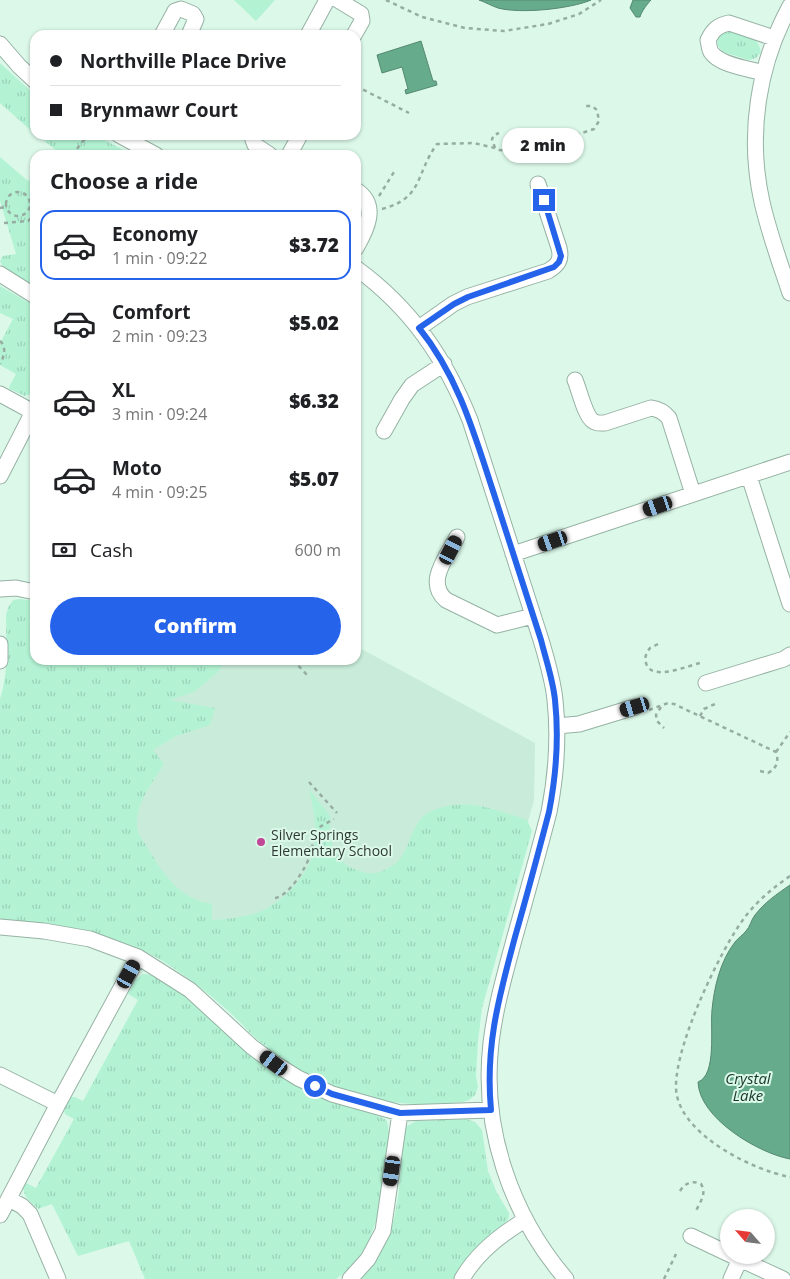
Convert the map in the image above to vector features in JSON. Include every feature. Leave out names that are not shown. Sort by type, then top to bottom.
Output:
[{"type":"street","points":[[311,30],[327,0]]},
{"type":"street","points":[[338,0],[360,12],[362,16],[356,30]]},
{"type":"street","points":[[790,6],[774,38],[764,73],[757,108],[756,126],[757,170],[762,202],[790,293]]},
{"type":"street","points":[[165,30],[175,11],[181,9],[195,16],[195,23],[192,30]]},
{"type":"street","points":[[764,73],[739,67],[716,57],[710,52],[708,40],[716,28],[722,24],[729,23],[774,38]]},
{"type":"street","points":[[0,44],[18,66],[30,77]]},
{"type":"street","points":[[129,140],[147,150]]},
{"type":"street","points":[[253,140],[255,145],[262,150]]},
{"type":"street","points":[[419,328],[454,304],[468,297],[548,271],[559,262],[561,256],[559,248],[538,184]]},
{"type":"street","points":[[361,194],[368,203],[370,216],[361,238]]},
{"type":"street","points":[[361,272],[397,302],[419,328],[444,364],[460,394],[470,420],[551,677],[557,726],[555,774],[549,812],[501,990],[494,1021],[489,1066],[491,1110],[502,1165],[525,1220],[544,1252],[566,1279]]},
{"type":"street","points":[[0,274],[30,293]]},
{"type":"street","points":[[384,431],[412,385],[444,364]]},
{"type":"street","points":[[575,380],[587,412],[594,422],[605,422],[651,408],[664,412],[669,418],[693,494]]},
{"type":"street","points":[[0,394],[30,408]]},
{"type":"street","points":[[0,476],[30,418]]},
{"type":"street","points":[[513,554],[790,462]]},
{"type":"street","points":[[748,476],[790,604]]},
{"type":"street","points":[[457,537],[436,583],[441,595],[446,600],[497,625],[533,616]]},
{"type":"street","points":[[0,589],[16,588],[30,591]]},
{"type":"street","points":[[0,644],[0,661]]},
{"type":"street","points":[[706,683],[784,659],[790,655]]},
{"type":"street","points":[[557,726],[579,724],[640,709]]},
{"type":"street","points":[[0,927],[44,931],[90,939],[138,957],[190,990],[252,1046],[274,1063],[298,1078],[332,1094],[400,1113],[491,1110]]},
{"type":"street","points":[[0,1215],[138,957]]},
{"type":"street","points":[[0,1075],[58,1104]]},
{"type":"street","points":[[350,1279],[368,1259],[383,1231],[400,1113]]},
{"type":"street","points":[[9,1199],[22,1206],[30,1214],[58,1279]]},
{"type":"street","points":[[462,1279],[478,1256],[503,1234],[525,1220]]},
{"type":"street","points":[[691,1236],[720,1249]]},
{"type":"street","points":[[731,1279],[733,1264]]},
{"type":"street","points":[[751,1264],[783,1279]]},
{"type":"path","points":[[386,0],[422,17],[465,28],[504,31],[548,24],[579,14],[600,1]]},
{"type":"path","points":[[361,89],[409,113]]},
{"type":"path","points":[[378,210],[398,204],[409,196],[417,185],[423,168],[437,144],[474,143],[500,151],[524,152],[592,131],[598,124],[598,114],[592,106],[583,106]]},
{"type":"path","points":[[495,148],[492,142],[493,137],[499,133]]},
{"type":"path","points":[[76,150],[84,140]]},
{"type":"path","points":[[376,198],[383,192],[394,172]]},
{"type":"path","points":[[16,192],[24,193],[29,198],[30,206],[26,213],[19,216],[11,214],[6,207],[6,202],[10,195],[16,192]]},
{"type":"path","points":[[0,208],[6,207]]},
{"type":"path","points":[[19,216],[20,223]]},
{"type":"path","points":[[4,223],[20,223],[30,219]]},
{"type":"path","points":[[0,341],[4,348],[4,354],[0,364]]},
{"type":"path","points":[[658,644],[650,648],[646,656],[647,666],[653,672],[662,673],[700,662]]},
{"type":"path","points":[[298,665],[308,676]]},
{"type":"path","points":[[640,709],[674,704],[776,752]]},
{"type":"path","points":[[700,716],[704,709],[715,704]]},
{"type":"path","points":[[664,705],[656,718],[657,723],[664,728]]},
{"type":"path","points":[[760,771],[768,773],[773,770],[777,760],[776,752],[790,732]]},
{"type":"path","points":[[309,782],[337,813]]},
{"type":"path","points":[[275,898],[286,892],[299,876],[309,858],[316,829],[334,819]]},
{"type":"path","points":[[307,847],[340,855]]},
{"type":"path","points":[[790,876],[766,894],[752,909],[736,928],[718,959],[687,1035],[676,1073],[676,1089],[678,1100],[684,1113],[714,1142],[745,1162],[790,1178]]},
{"type":"path","points":[[680,1191],[689,1182],[701,1184],[704,1191],[696,1211]]},
{"type":"path","points":[[664,1279],[676,1254]]},
{"type":"shaded area","name":"Silver Springs Elementary School","points":[[361,649],[535,743],[534,800],[475,1016],[165,919],[0,749],[33,665],[361,665]]},
{"type":"green space","points":[[234,0],[275,0],[256,21]]},
{"type":"green space","points":[[729,31],[754,39],[761,52],[756,58],[749,60],[723,52],[718,46],[717,38],[722,33]]},
{"type":"green space","points":[[0,63],[30,90],[30,130],[0,103]]},
{"type":"green space","points":[[43,140],[104,140],[124,150],[56,150]]},
{"type":"green space","points":[[0,157],[28,181],[30,179],[30,286],[5,271],[0,261],[3,256],[16,254],[0,201]]},
{"type":"green space","points":[[0,286],[30,303],[30,394],[25,396],[10,389],[9,387],[16,374],[0,365],[0,343],[13,319],[0,313]]},
{"type":"green space","points":[[13,600],[30,600],[30,665],[222,665],[218,672],[194,692],[169,700],[215,708],[210,725],[176,736],[153,750],[164,764],[145,794],[137,818],[139,835],[166,876],[181,891],[200,901],[212,904],[212,920],[244,916],[262,911],[280,900],[303,874],[313,854],[315,843],[314,816],[309,789],[330,816],[331,837],[338,857],[351,868],[368,873],[380,872],[393,866],[405,850],[418,823],[425,815],[446,806],[481,806],[527,820],[532,831],[482,1008],[476,1076],[478,1087],[475,1095],[463,1102],[414,1104],[393,1102],[352,1093],[293,1066],[255,1037],[199,987],[150,954],[114,939],[95,934],[58,926],[0,919],[0,699],[6,668],[6,615]]},
{"type":"green space","points":[[143,974],[155,977],[169,984],[184,995],[243,1049],[287,1080],[330,1101],[375,1115],[387,1121],[389,1133],[383,1186],[376,1221],[362,1253],[349,1269],[336,1279],[145,1279],[129,1241],[78,1256],[52,1204],[38,1209],[26,1196],[23,1185],[26,1183],[36,1188],[74,1119],[65,1114],[64,1110],[71,1097],[83,1101],[138,1000],[128,994],[135,980]]},
{"type":"green space","points":[[466,1119],[475,1122],[482,1130],[488,1171],[497,1193],[509,1213],[507,1221],[460,1270],[454,1279],[361,1279],[382,1250],[393,1223],[399,1192],[404,1132],[407,1126],[416,1121]]},
{"type":"water","points":[[479,0],[591,0],[558,8],[519,11],[498,8]]},
{"type":"water","points":[[633,0],[651,0],[640,17],[636,17],[630,8]]},
{"type":"water","points":[[421,41],[433,81],[436,81],[437,85],[406,94],[405,90],[408,89],[402,67],[382,73],[377,55]]},
{"type":"water","name":"Crystal Lake","points":[[790,885],[790,1159],[762,1150],[732,1132],[708,1108],[701,1095],[698,1082],[704,1078],[710,1061],[713,1002],[716,984],[725,958],[759,910]]},
{"type":"place","name":"Silver Springs Elementary School","points":[[261,842]]},
{"type":"route","points":[[315,1086],[332,1094],[400,1113],[491,1110],[489,1066],[494,1021],[553,792],[557,726],[555,700],[541,640],[470,420],[450,375],[419,328],[454,304],[468,297],[548,271],[559,262],[561,256],[544,200]]}]
